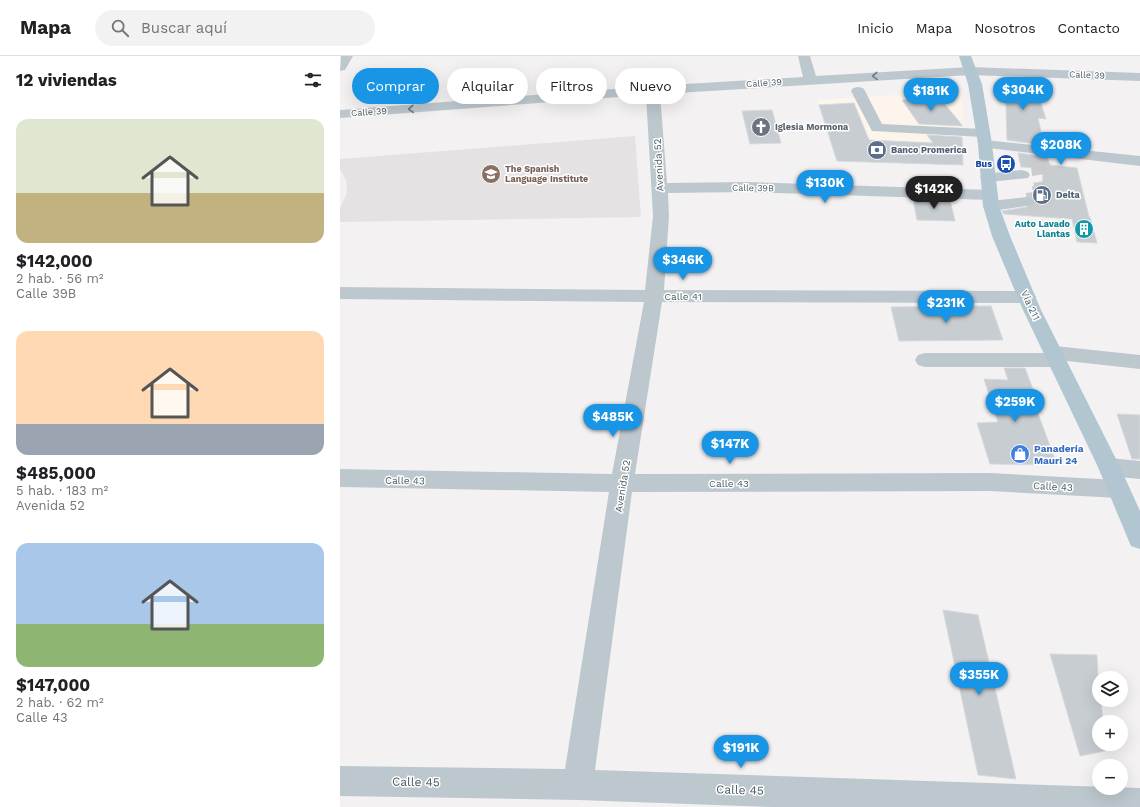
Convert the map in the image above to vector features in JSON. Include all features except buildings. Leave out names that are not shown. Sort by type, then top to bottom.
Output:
[{"type":"main road","name":"Vía 211","points":[[965,56],[973,77],[984,138],[989,192],[1001,236],[1026,297],[1109,467],[1140,539]]},
{"type":"street","points":[[340,67],[347,56]]},
{"type":"street","points":[[804,56],[810,80]]},
{"type":"street","name":"Calle 39","points":[[686,95],[858,91],[973,77]]},
{"type":"street","name":"Calle 39","points":[[686,93],[810,80],[973,77],[1140,77]]},
{"type":"street","points":[[858,91],[877,128],[984,138],[1035,155],[1140,162]]},
{"type":"street","name":"Calle 39","points":[[340,114],[615,98]]},
{"type":"street","name":"Calle 39","points":[[356,126],[615,100]]},
{"type":"street","name":"Avenida 52","points":[[578,785],[622,483],[654,296],[660,216],[660,188],[655,104]]},
{"type":"street","name":"Calle 39B","points":[[660,188],[747,187],[989,192]]},
{"type":"street","points":[[989,192],[1024,188],[989,192]]},
{"type":"street","name":"Calle 41","points":[[340,293],[1026,297]]},
{"type":"street","points":[[925,360],[1056,356],[1140,362]]},
{"type":"street","points":[[1109,467],[1140,470]]},
{"type":"street","name":"Calle 43","points":[[340,478],[622,483],[990,482],[1118,489]]},
{"type":"street","name":"Calle 45","points":[[340,781],[578,785],[1140,804]]},
{"type":"shaded area","points":[[962,91],[963,165],[837,161],[817,100]]},
{"type":"shaded area","name":"The Spanish Language Institute","points":[[635,136],[641,217],[340,222],[340,208],[347,193],[346,180],[340,169],[340,159]]},
{"type":"tunnel","points":[[1037,161],[1041,186]]},
{"type":"tunnel","points":[[1027,202],[1043,200],[1041,185]]},
{"type":"place","name":"Iglesia Mormona","points":[[761,127]]},
{"type":"place","name":"Banco Promerica","points":[[877,150]]},
{"type":"place","name":"Bus","points":[[1006,164]]},
{"type":"place","name":"The Spanish Language Institute","points":[[491,174]]},
{"type":"place","name":"Delta","points":[[1042,195]]},
{"type":"place","name":"Auto Lavado Llantas","points":[[1084,229]]},
{"type":"place","name":"Panadería Mauri 24","points":[[1020,454]]}]
